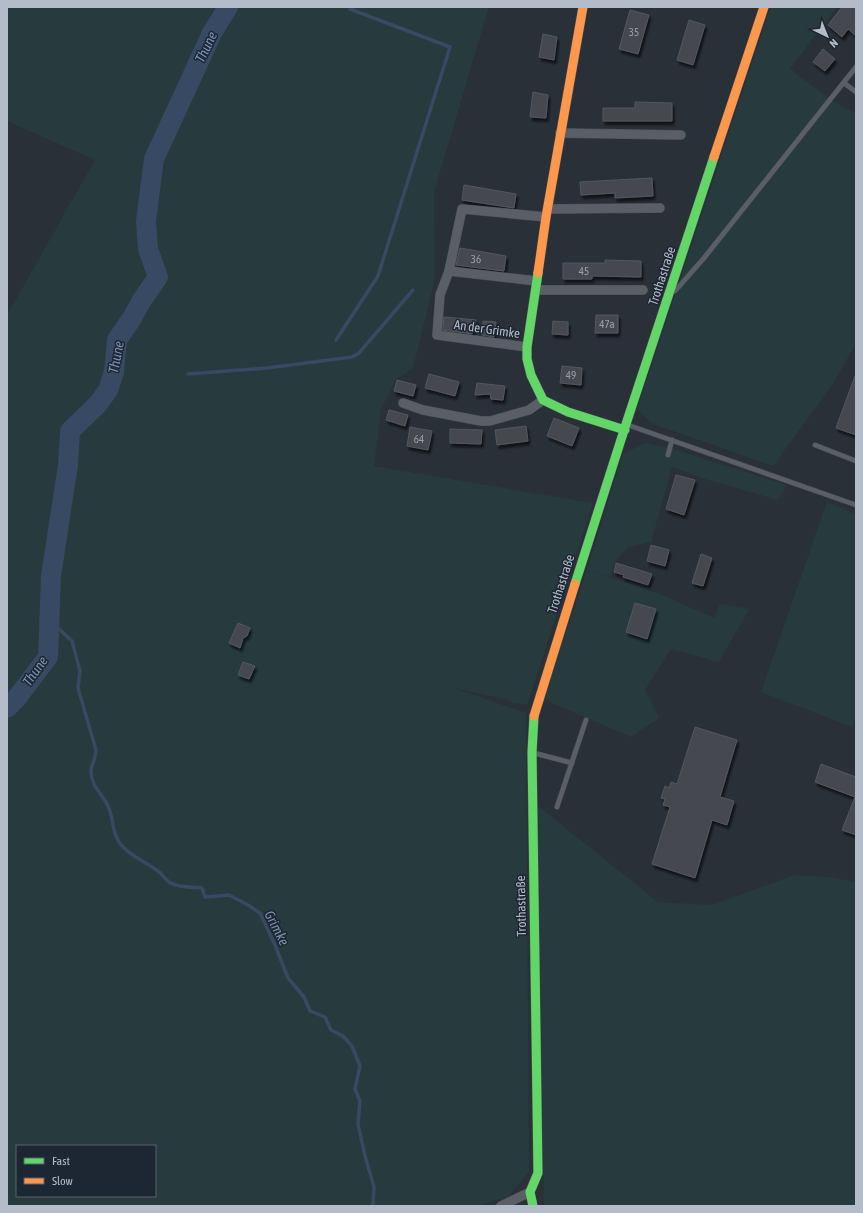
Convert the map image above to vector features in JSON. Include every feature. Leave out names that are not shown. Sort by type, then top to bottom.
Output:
[{"type":"street","name":"An der Grimke","points":[[543,400],[531,375],[527,359],[527,347],[560,133],[583,7]]},
{"type":"street","name":"Trothastraße","points":[[530,1192],[538,1173],[532,752],[534,712],[625,427],[764,7]]},
{"type":"street","points":[[560,133],[681,134]]},
{"type":"street","name":"An der Grimke","points":[[527,347],[437,335],[440,295],[448,271],[462,209],[547,213],[660,208]]},
{"type":"street","points":[[448,271],[537,286],[643,290]]},
{"type":"street","points":[[403,404],[424,410],[481,421],[490,421],[529,410],[543,400],[568,412],[625,427]]},
{"type":"street","points":[[501,1206],[530,1192],[533,1206]]},
{"type":"lane","points":[[668,298],[704,258],[856,67]]},
{"type":"lane","points":[[844,83],[856,92]]},
{"type":"lane","points":[[625,427],[672,440],[856,505]]},
{"type":"lane","points":[[668,455],[672,440]]},
{"type":"lane","points":[[815,445],[856,462]]},
{"type":"lane","points":[[557,807],[586,720]]},
{"type":"lane","points":[[532,752],[572,763]]},
{"type":"green space","points":[[7,7],[489,7],[434,192],[435,279],[413,368],[396,379],[381,410],[374,466],[593,503],[527,705],[508,702],[509,700],[454,688],[526,713],[529,1171],[508,1197],[475,1206],[7,1206],[7,315],[95,160],[7,121]]},
{"type":"green space","points":[[771,7],[837,7],[790,69],[830,99],[856,114],[856,343],[833,384],[773,466],[653,424],[637,409]]},
{"type":"green space","points":[[645,443],[670,448],[787,485],[778,500],[708,480],[672,467],[651,542],[628,547],[616,560],[610,577],[587,570],[623,454]]},
{"type":"green space","points":[[827,502],[856,514],[856,715],[852,727],[761,692]]},
{"type":"green space","points":[[587,570],[658,593],[714,618],[720,604],[749,609],[719,662],[671,649],[645,690],[659,718],[631,737],[543,699]]},
{"type":"green space","points":[[537,805],[658,902],[712,905],[795,875],[829,877],[856,882],[856,1206],[544,1206]]},
{"type":"building","points":[[842,7],[856,7],[856,36],[848,29],[842,37],[828,25]]},
{"type":"building","points":[[630,10],[649,15],[638,54],[619,49]]},
{"type":"building","points":[[689,20],[705,25],[693,65],[677,60]]},
{"type":"building","points":[[543,34],[557,37],[554,60],[539,57]]},
{"type":"building","points":[[823,49],[835,59],[825,71],[813,62]]},
{"type":"building","points":[[533,92],[548,95],[546,118],[530,117]]},
{"type":"building","points":[[635,102],[672,103],[672,121],[603,121],[603,108],[635,108]]},
{"type":"building","points":[[652,178],[653,196],[615,198],[615,193],[581,195],[580,182]]},
{"type":"building","points":[[464,185],[516,194],[514,208],[462,200]]},
{"type":"building","points":[[460,248],[506,256],[504,271],[456,265]]},
{"type":"building","points":[[605,260],[641,261],[641,277],[592,276],[592,279],[563,279],[563,263],[605,263]]},
{"type":"building","points":[[596,315],[618,315],[618,333],[595,333]]},
{"type":"building","points":[[444,317],[476,320],[472,334],[443,330]]},
{"type":"building","points":[[483,321],[496,322],[494,337],[482,335]]},
{"type":"building","points":[[553,321],[568,322],[568,335],[552,334]]},
{"type":"building","points":[[562,366],[582,368],[581,385],[560,383]]},
{"type":"building","points":[[429,374],[459,382],[455,396],[425,388]]},
{"type":"building","points":[[856,376],[856,435],[836,428]]},
{"type":"building","points":[[397,380],[416,385],[413,396],[394,391]]},
{"type":"building","points":[[477,383],[505,386],[503,400],[491,399],[490,394],[475,395]]},
{"type":"building","points":[[389,410],[408,415],[405,426],[386,420]]},
{"type":"building","points":[[554,418],[579,428],[572,446],[547,436]]},
{"type":"building","points":[[526,426],[528,441],[497,445],[495,430]]},
{"type":"building","points":[[410,427],[432,431],[428,450],[407,446]]},
{"type":"building","points":[[450,429],[482,430],[481,444],[450,443]]},
{"type":"building","points":[[676,475],[695,480],[684,515],[666,509]]},
{"type":"building","points":[[651,545],[669,550],[665,566],[647,561]]},
{"type":"building","points":[[701,554],[712,558],[703,586],[692,583]]},
{"type":"building","points":[[616,563],[652,574],[648,585],[623,577],[624,575],[614,572]]},
{"type":"building","points":[[635,603],[656,609],[647,639],[626,632]]},
{"type":"building","points":[[238,623],[250,628],[247,636],[243,638],[240,648],[229,643]]},
{"type":"building","points":[[243,662],[255,666],[249,679],[238,675]]},
{"type":"building","points":[[695,727],[737,740],[720,797],[734,801],[727,825],[712,820],[695,878],[652,864],[670,807],[663,805],[665,799],[661,798],[665,786],[669,788],[671,782],[677,784]]},
{"type":"building","points":[[821,764],[856,777],[856,835],[842,830],[855,797],[815,782]]},
{"type":"waterway","name":"Thune","points":[[7,708],[16,699],[48,657],[51,576],[68,465],[70,431],[98,404],[108,390],[114,372],[117,340],[158,277],[148,249],[146,221],[154,159],[212,33],[228,7]]},
{"type":"waterway","points":[[336,340],[378,276],[450,47],[350,9]]},
{"type":"waterway","points":[[188,374],[267,368],[352,357],[359,353],[413,290]]},
{"type":"waterway","name":"Grimke","points":[[48,619],[72,641],[80,671],[78,688],[96,750],[91,769],[93,782],[110,810],[115,833],[119,842],[128,852],[158,871],[173,884],[185,887],[202,888],[205,897],[229,895],[260,913],[288,978],[304,997],[310,1011],[325,1017],[331,1030],[343,1036],[352,1046],[360,1066],[355,1089],[360,1101],[358,1124],[374,1187],[373,1206]]},
{"type":"traffic: fast","points":[[575,584],[714,157]]},
{"type":"traffic: fast","points":[[538,273],[527,347],[527,359],[531,375],[543,400],[568,412],[625,430]]},
{"type":"traffic: fast","points":[[533,1206],[530,1192],[538,1173],[532,752],[534,716]]},
{"type":"traffic: slow","points":[[538,273],[546,217],[583,7]]},
{"type":"traffic: slow","points":[[714,157],[764,7]]},
{"type":"traffic: slow","points":[[534,716],[575,584]]}]
